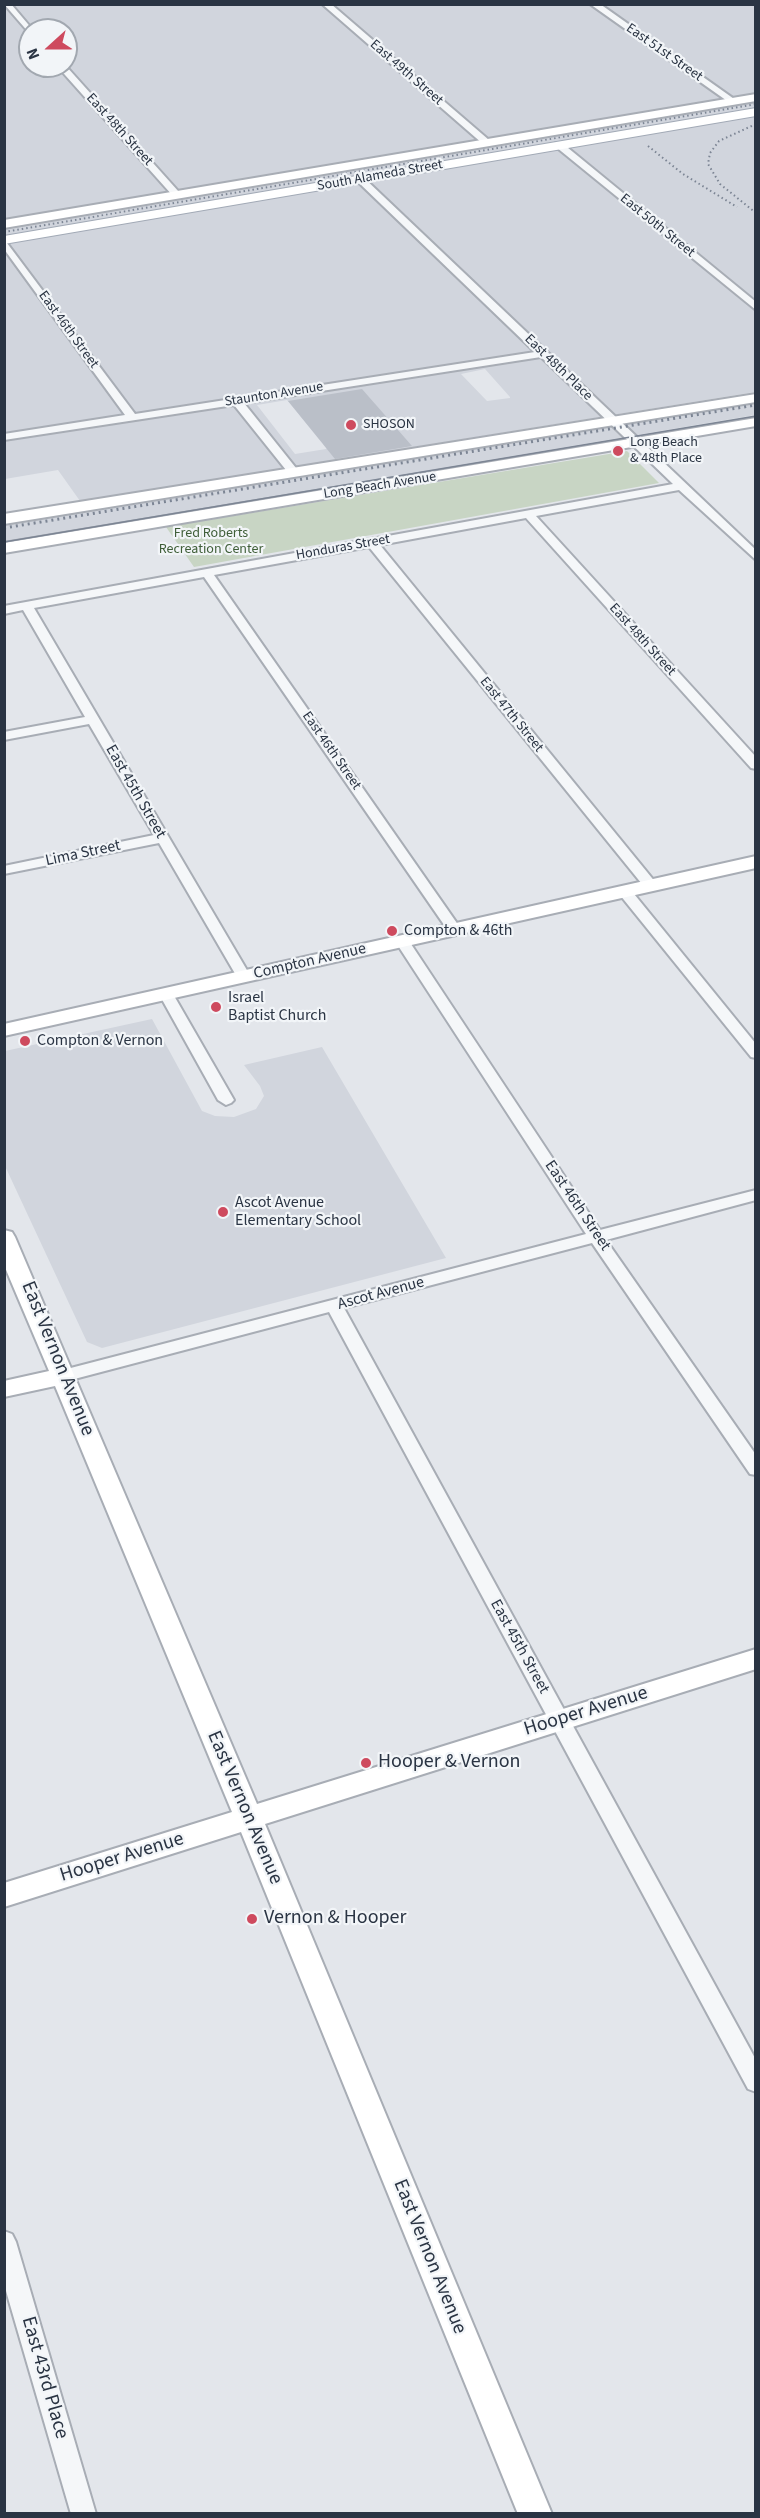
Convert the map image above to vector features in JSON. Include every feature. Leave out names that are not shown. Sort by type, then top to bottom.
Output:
[{"type":"main road","name":"South Alameda Street","points":[[4,241],[756,112]]},
{"type":"street","points":[[6,4],[18,18]]},
{"type":"street","name":"East 49th Street","points":[[326,4],[486,142]]},
{"type":"street","name":"East 51st Street","points":[[594,4],[733,101]]},
{"type":"street","name":"East 48th Street","points":[[72,78],[176,194]]},
{"type":"street","name":"South Alameda Street","points":[[4,224],[756,97]]},
{"type":"street","name":"East 50th Street","points":[[559,145],[756,307]]},
{"type":"street","name":"East 48th Place","points":[[360,179],[756,557]]},
{"type":"street","name":"East 46th Street","points":[[4,241],[132,417]]},
{"type":"street","name":"Staunton Avenue","points":[[4,437],[543,354]]},
{"type":"street","name":"Long Beach Avenue","points":[[4,519],[756,398]]},
{"type":"street","points":[[237,401],[294,473]]},
{"type":"street","name":"Long Beach Avenue","points":[[4,548],[756,422]]},
{"type":"street","name":"Honduras Street","points":[[4,610],[682,486]]},
{"type":"street","name":"East 48th Street","points":[[529,515],[756,765]]},
{"type":"street","name":"East 47th Street","points":[[372,543],[651,886]]},
{"type":"street","name":"East 46th Street","points":[[207,573],[454,929]]},
{"type":"street","name":"East 45th Street","points":[[27,606],[244,977]]},
{"type":"street","points":[[4,736],[93,719]]},
{"type":"street","name":"Lima Street","points":[[4,870],[162,838]]},
{"type":"street","name":"Compton Avenue","points":[[4,1030],[756,862]]},
{"type":"street","points":[[625,892],[756,1054]]},
{"type":"street","name":"East 46th Street","points":[[402,941],[596,1237],[756,1469]]},
{"type":"street","points":[[166,994],[226,1100]]},
{"type":"street","name":"Ascot Avenue","points":[[4,1389],[63,1376],[756,1195]]},
{"type":"street","name":"East Vernon Avenue","points":[[4,1237],[249,1818],[535,2514]]},
{"type":"street","name":"East 45th Street","points":[[334,1306],[756,2082]]},
{"type":"street","name":"Hooper Avenue","points":[[4,1895],[756,1659]]},
{"type":"street","name":"East 43rd Place","points":[[4,2242],[84,2514]]},
{"type":"shaded area","points":[[5,5],[755,5],[755,392],[80,501],[58,470],[5,479]],"holes":[[[485,369],[510,397],[510,398],[487,401],[461,374]],[[287,400],[327,448],[326,449],[295,454],[257,405]]]},
{"type":"shaded area","points":[[755,401],[755,415],[5,542],[4,525]]},
{"type":"shaded area","name":"Ascot Avenue Elementary School","points":[[152,1019],[202,1111],[215,1116],[234,1117],[256,1109],[264,1096],[260,1086],[244,1065],[322,1047],[446,1258],[102,1348],[87,1342],[5,1166],[5,1051]]},
{"type":"green space","name":"Fred Roberts Recreation Center","points":[[627,451],[659,483],[194,567],[166,527]]},
{"type":"building","name":"SHOSON","points":[[362,389],[412,446],[335,459],[288,401]]},
{"type":"tram line","points":[[4,542],[756,416]]},
{"type":"railway","points":[[4,232],[756,104]]},
{"type":"railway","points":[[756,124],[719,141],[710,153],[708,164],[720,184],[756,213]]},
{"type":"railway","points":[[648,146],[683,174],[737,207]]},
{"type":"railway","points":[[4,528],[756,405]]},
{"type":"place","name":"SHOSON","points":[[351,425]]},
{"type":"place","name":"Long Beach & 48th Place","points":[[618,451]]},
{"type":"place","name":"Compton & 46th","points":[[392,931]]},
{"type":"place","name":"Israel Baptist Church","points":[[216,1007]]},
{"type":"place","name":"Compton & Vernon","points":[[25,1041]]},
{"type":"place","name":"Ascot Avenue Elementary School","points":[[223,1212]]},
{"type":"place","name":"Hooper & Vernon","points":[[366,1763]]},
{"type":"place","name":"Vernon & Hooper","points":[[252,1919]]}]
